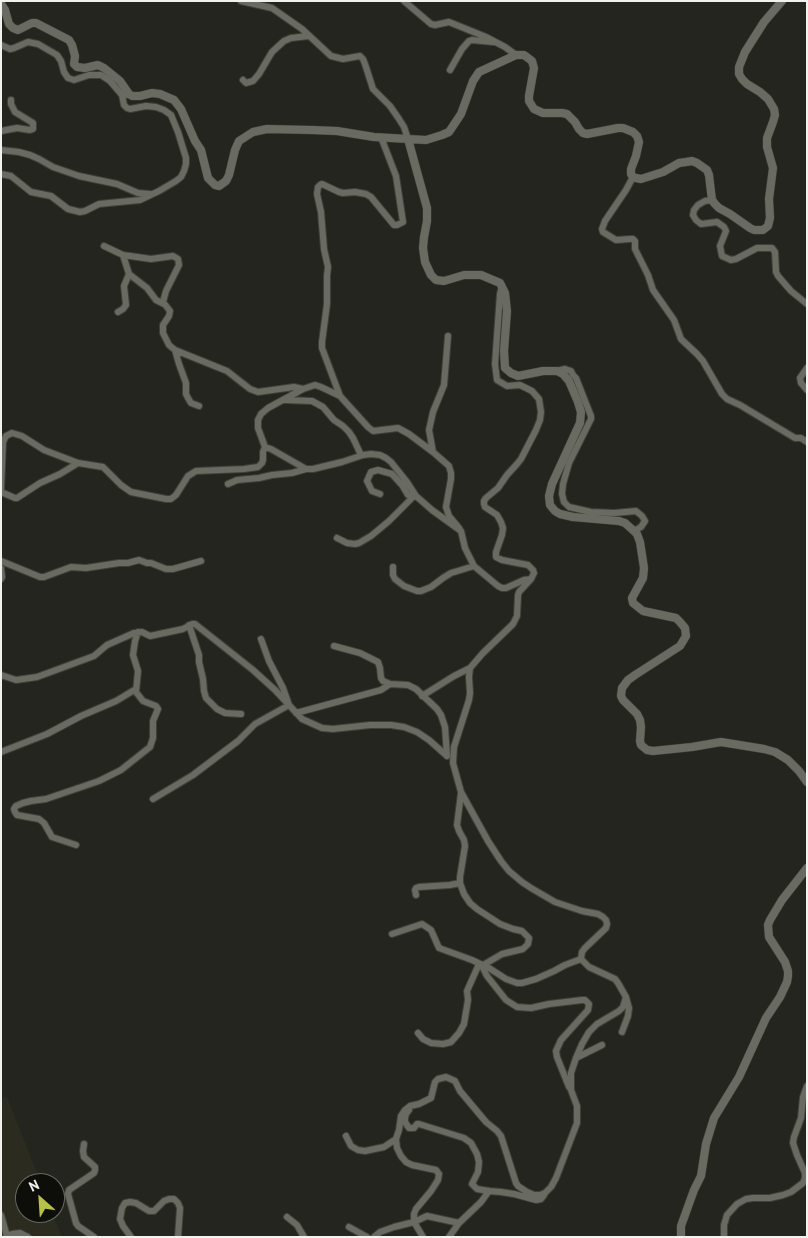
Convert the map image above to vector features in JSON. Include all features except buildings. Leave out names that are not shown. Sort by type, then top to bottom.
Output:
[{"type":"street","points":[[240,1],[272,8],[309,36],[331,56],[343,59],[360,56],[363,59],[373,89],[399,118],[408,139],[427,208],[423,248],[425,262],[431,276],[436,280],[444,281],[464,275],[481,275],[497,281],[505,293],[507,311],[504,351],[505,368],[518,376],[565,369],[570,371],[576,378],[592,416],[569,463],[563,484],[562,494],[564,502],[569,507],[591,512],[636,512],[645,521],[641,527],[634,531]]},
{"type":"street","points":[[404,1],[430,24],[435,25],[449,22],[486,37],[516,55]]},
{"type":"street","points":[[633,177],[641,179],[663,172],[679,163],[697,163],[707,170],[712,200],[719,208],[754,230],[763,230],[768,226],[773,168],[767,147],[767,138],[774,122],[775,114],[772,104],[768,99],[742,79],[739,74],[739,68],[748,47],[764,22],[782,1]]},
{"type":"street","points":[[1,4],[6,10],[9,24],[13,28],[18,30],[36,23],[49,29],[69,40],[75,56],[74,64],[77,67],[98,66],[104,68],[120,81],[126,95],[124,105],[127,108],[154,106],[168,112],[173,120],[186,158],[186,164],[181,177],[176,182],[154,194],[135,200],[99,204],[80,212],[68,209],[51,196],[31,192],[11,176],[1,174]]},
{"type":"street","points":[[243,80],[246,83],[253,81],[272,52],[284,41],[291,38],[309,36]]},
{"type":"street","points":[[450,70],[469,41],[494,42]]},
{"type":"street","points":[[1,45],[14,48],[28,42],[38,44],[57,55],[68,78],[74,80],[88,75],[101,75],[126,95],[135,97],[152,93],[174,100],[178,104],[201,150],[208,178],[215,185],[219,186],[226,181],[229,175],[235,150],[240,141],[253,132],[266,129],[337,131],[381,138],[426,140],[442,135],[449,132],[461,114],[473,81],[479,72],[516,55],[528,56],[534,64],[529,96],[529,101],[534,109],[543,113],[567,114],[583,133],[623,128],[637,136],[639,142],[636,156],[630,169],[633,177],[605,221],[602,229],[603,232],[616,240],[633,239],[635,241],[635,249],[653,290],[674,320],[681,339],[698,354],[722,394],[795,438],[801,438],[807,442]]},
{"type":"street","points":[[1,131],[17,128],[30,130],[33,128],[33,123],[15,112],[11,100]]},
{"type":"street","points":[[381,138],[396,176],[402,222],[394,225],[371,197],[366,194],[343,193],[322,184],[317,190],[328,267],[326,276],[327,304],[322,342],[330,372],[340,396],[373,431],[398,428],[409,434],[446,463],[450,469],[446,507],[449,516],[461,531],[465,548],[474,566],[502,588],[531,579]]},
{"type":"street","points":[[1,150],[30,155],[79,176],[117,184],[138,193],[154,194]]},
{"type":"street","points":[[712,200],[698,205],[693,215],[701,224],[717,222],[724,227],[726,231],[720,246],[722,256],[731,260],[757,248],[772,248],[775,252],[778,276],[791,291],[807,304]]},
{"type":"street","points":[[104,246],[123,255],[152,259],[176,257],[179,265],[164,295],[164,304]]},
{"type":"street","points":[[123,255],[129,274],[147,288],[156,300],[164,304],[170,311],[163,325],[163,333],[169,345],[175,350],[227,371],[250,389],[258,392],[294,387],[303,389]]},
{"type":"street","points":[[118,312],[126,305],[124,286],[129,274]]},
{"type":"street","points":[[422,696],[470,668],[513,624],[517,616],[518,595],[534,573],[528,565],[496,557],[503,528],[497,516],[484,504],[486,498],[498,488],[506,475],[521,459],[536,430],[541,412],[539,399],[532,391],[520,385],[507,386],[497,380],[495,364],[502,286]]},
{"type":"street","points":[[433,452],[429,430],[433,412],[444,385],[448,336]]},
{"type":"street","points":[[175,350],[186,382],[186,394],[192,403],[199,406]]},
{"type":"street","points":[[807,368],[800,378],[801,383],[807,390]]},
{"type":"street","points":[[557,370],[566,377],[571,386],[580,407],[581,419],[574,439],[552,484],[549,496],[550,505],[560,514],[619,521],[625,523],[634,531],[640,542],[644,568],[643,578],[632,598],[633,603],[643,611],[676,618],[683,625],[686,632],[685,639],[680,646],[628,680],[622,688],[621,696],[640,720],[641,745],[647,750],[652,750],[692,747],[721,742],[764,749],[775,752],[788,760],[807,782]]},
{"type":"street","points":[[78,463],[60,474],[40,482],[17,498],[1,491],[2,442],[12,433],[44,450],[78,463],[104,467],[124,488],[131,492],[169,500],[176,495],[188,476],[196,471],[258,467],[263,460],[262,452],[264,447],[258,428],[258,420],[261,414],[268,408],[303,389],[315,385],[340,396]]},
{"type":"street","points":[[284,400],[312,401],[318,404],[349,432],[361,455]]},
{"type":"street","points":[[264,447],[306,469]]},
{"type":"street","points":[[228,484],[237,480],[313,469],[361,455],[380,455],[396,467],[414,496],[461,531]]},
{"type":"street","points":[[380,494],[372,491],[367,481],[371,472],[381,470],[392,474],[408,495],[414,496]]},
{"type":"street","points":[[337,538],[347,543],[359,543],[389,521],[414,496]]},
{"type":"street","points":[[1,561],[40,577],[71,567],[86,568],[140,560],[166,569],[174,569],[201,561]]},
{"type":"street","points":[[393,567],[395,579],[404,586],[422,591],[451,573],[474,566]]},
{"type":"street","points":[[1,568],[1,579]]},
{"type":"street","points":[[1,675],[16,680],[37,677],[88,659],[107,645],[138,632],[150,636],[183,629],[195,624],[253,670],[302,719],[322,728],[333,729],[361,725],[404,727],[417,732],[429,740],[453,763]]},
{"type":"street","points":[[189,625],[199,655],[206,698],[217,709],[226,713],[241,714]]},
{"type":"street","points":[[76,845],[52,837],[44,823],[39,819],[17,815],[14,812],[14,808],[31,801],[46,800],[99,781],[121,770],[147,750],[152,742],[153,721],[158,709],[156,706],[140,698],[136,692],[138,671],[133,654],[138,632]]},
{"type":"street","points":[[261,639],[289,705]]},
{"type":"street","points":[[334,646],[347,649],[378,662],[383,681],[390,684],[408,685],[416,689],[437,709],[441,715],[444,728],[447,756]]},
{"type":"street","points":[[470,668],[469,700],[454,748],[453,763],[461,792],[501,861],[515,877],[555,902],[598,914],[606,920],[606,928],[585,948],[581,959]]},
{"type":"street","points":[[296,713],[381,690],[390,684]]},
{"type":"street","points":[[1,752],[47,734],[81,716],[116,701],[136,689]]},
{"type":"street","points":[[154,799],[193,775],[238,741],[256,724],[289,705]]},
{"type":"street","points":[[418,1033],[423,1039],[431,1043],[443,1044],[451,1042],[464,1024],[468,1000],[467,991],[481,965],[502,954],[523,949],[528,944],[529,938],[522,931],[500,924],[477,909],[467,899],[460,883],[464,840],[457,825],[461,792]]},
{"type":"street","points":[[681,1237],[681,1226],[701,1176],[706,1144],[714,1118],[739,1077],[766,1018],[780,997],[787,982],[788,971],[785,962],[769,937],[770,920],[782,900],[807,868]]},
{"type":"street","points":[[416,895],[415,890],[419,887],[460,883]]},
{"type":"street","points":[[392,934],[422,924],[431,930],[439,948],[472,960],[497,972],[512,982],[522,983],[543,976],[581,959]]},
{"type":"street","points":[[581,959],[589,967],[614,978],[618,983],[629,1008],[622,1032]]},
{"type":"street","points":[[481,965],[498,991],[506,1000],[517,1006],[530,1008],[582,1000],[589,1004],[588,1010],[561,1040],[556,1051],[577,1106],[577,1124],[556,1178],[541,1199],[536,1200],[514,1194],[477,1189],[472,1184],[478,1172],[477,1154],[468,1140],[420,1124],[417,1124],[414,1128],[409,1128],[405,1122],[408,1111],[431,1098],[435,1082],[438,1079],[446,1077],[455,1080],[460,1091],[486,1122],[501,1136],[518,1186],[534,1195],[545,1193]]},
{"type":"street","points":[[571,1090],[571,1073],[582,1044],[589,1032],[597,1024],[619,1012],[626,998]]},
{"type":"street","points":[[576,1058],[602,1045]]},
{"type":"street","points":[[724,1237],[724,1225],[727,1215],[737,1204],[753,1198],[783,1196],[803,1183],[805,1173],[793,1144],[801,1118],[803,1097],[807,1086]]},
{"type":"street","points":[[419,1104],[408,1107],[403,1113],[396,1139],[397,1148],[406,1162],[436,1170],[439,1174],[438,1180],[414,1214],[414,1222],[423,1237]]},
{"type":"street","points":[[346,1136],[351,1146],[365,1151],[384,1147],[396,1139]]},
{"type":"street","points":[[84,1144],[84,1156],[95,1167],[95,1170],[69,1190],[68,1194],[76,1223],[94,1237]]},
{"type":"street","points":[[449,1237],[459,1223],[489,1192]]},
{"type":"street","points":[[131,1237],[120,1219],[120,1213],[125,1203],[136,1203],[149,1211],[154,1211],[164,1201],[169,1199],[174,1199],[180,1208],[178,1237]]},
{"type":"street","points":[[1,1215],[6,1236],[20,1232],[28,1237]]},
{"type":"street","points":[[374,1237],[380,1232],[427,1216],[459,1223]]},
{"type":"street","points":[[287,1217],[297,1225],[304,1237]]},
{"type":"street","points":[[349,1227],[367,1237]]},
{"type":"shaded area","points":[[7,1097],[37,1173],[15,1173],[15,1223],[56,1223],[62,1237],[1,1237],[1,1098]]}]
